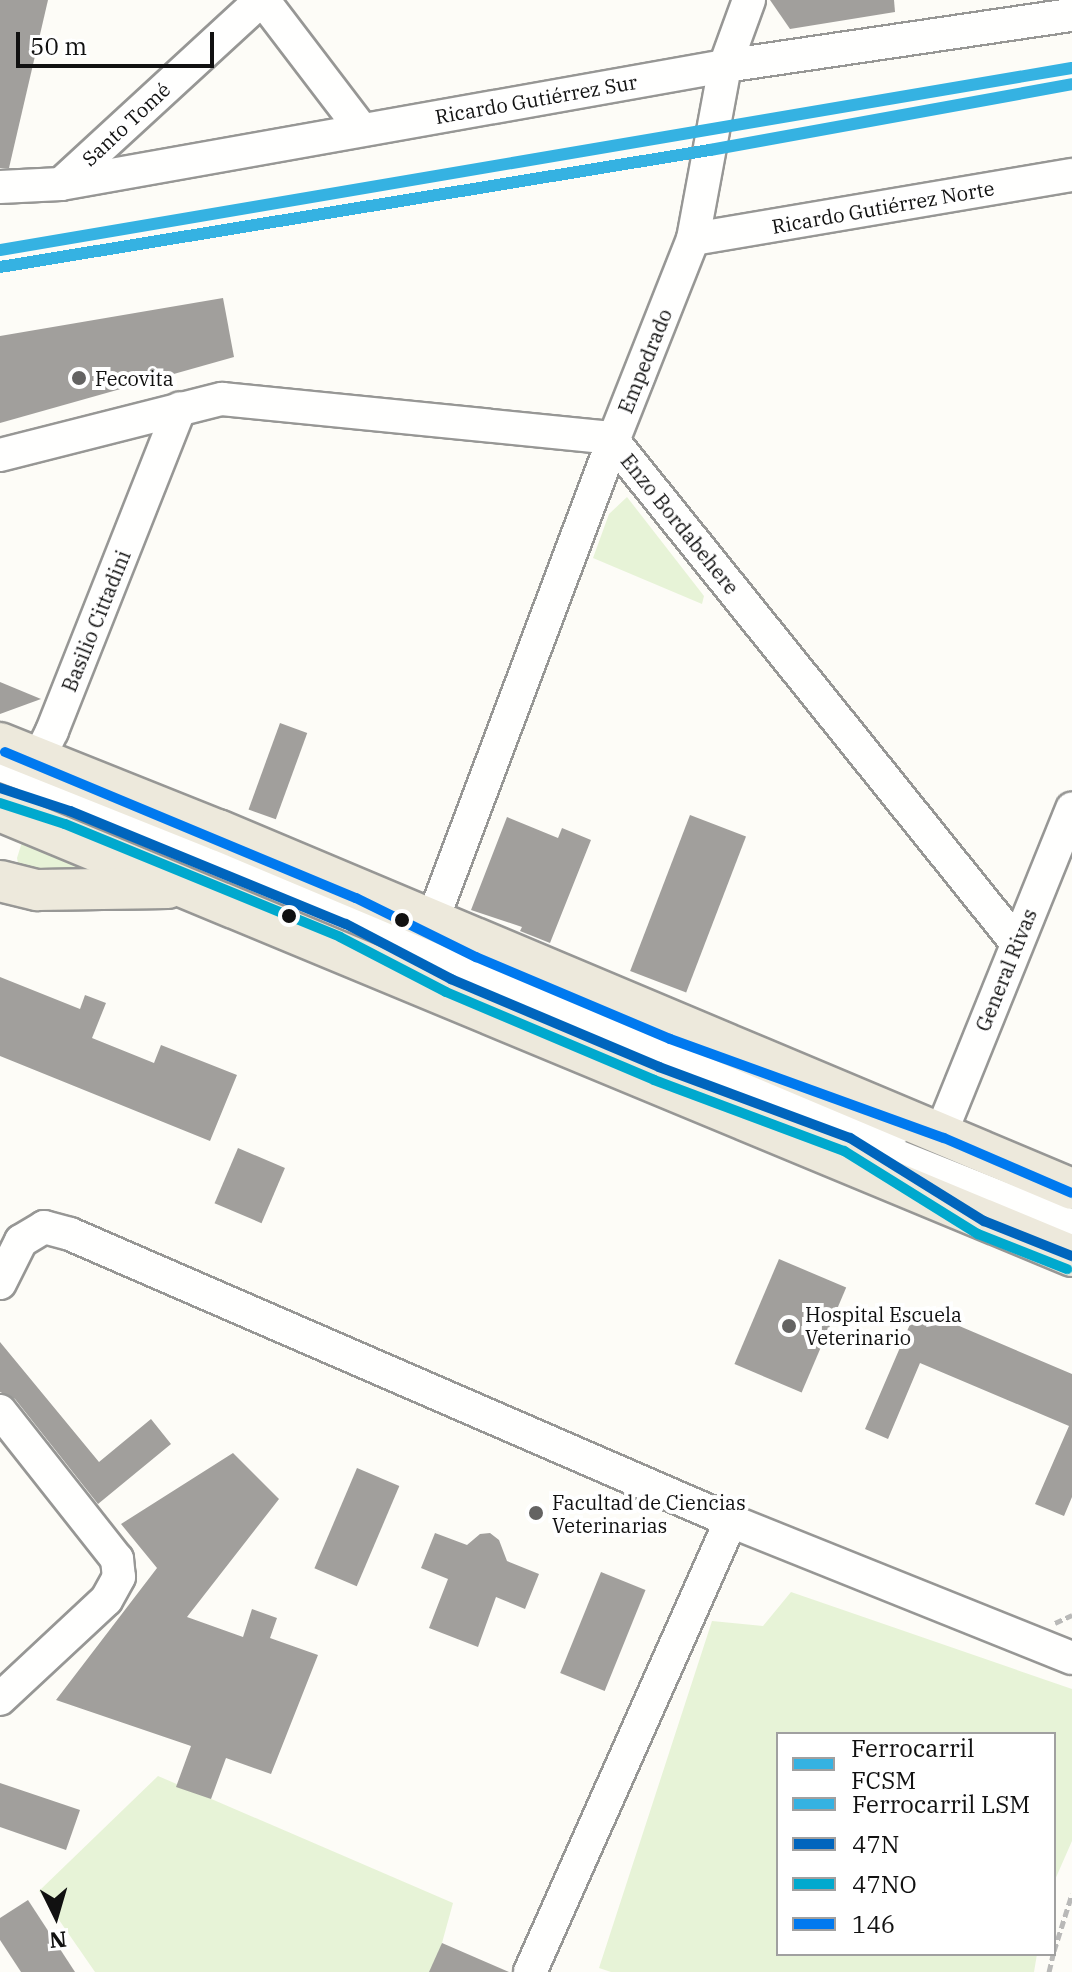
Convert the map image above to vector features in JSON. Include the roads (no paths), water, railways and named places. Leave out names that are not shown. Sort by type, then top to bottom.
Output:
[{"type":"main road","points":[[0,743],[12,792],[184,888],[420,953],[984,1221],[1072,1256]]},
{"type":"main road","points":[[12,792],[420,953],[941,1133],[1072,1189]]},
{"type":"main road","points":[[0,881],[37,890],[184,888]]},
{"type":"street","points":[[262,0],[362,130]]},
{"type":"street","name":"Santo Tomé","points":[[61,184],[262,0]]},
{"type":"street","name":"Empedrado","points":[[420,953],[613,441],[693,239],[725,66],[749,0]]},
{"type":"street","name":"Ricardo Gutiérrez Sur","points":[[0,187],[61,184],[725,66],[1072,15]]},
{"type":"street","name":"Ricardo Gutiérrez Norte","points":[[693,239],[1072,175]]},
{"type":"street","name":"Enzo Bordabehere","points":[[0,455],[222,399],[601,437],[613,441],[1016,942]]},
{"type":"street","name":"Basilio Cittadini","points":[[12,792],[180,408]]},
{"type":"street","name":"General Rivas","points":[[941,1133],[1072,808]]},
{"type":"street","points":[[420,953],[451,979],[659,1067],[1072,1226]]},
{"type":"street","points":[[420,953],[665,1052],[939,1151],[1072,1208]]},
{"type":"street","points":[[850,1138],[984,1221]]},
{"type":"street","points":[[0,1283],[21,1241],[44,1227],[70,1234],[731,1521],[1072,1658]]},
{"type":"street","points":[[0,1411],[117,1559],[119,1577],[106,1600],[0,1699]]},
{"type":"street","points":[[530,1972],[731,1521]]},
{"type":"street","points":[[1030,1641],[1072,1634]]},
{"type":"rail line","name":"LSM","points":[[0,250],[1072,68]]},
{"type":"rail line","name":"FCSM","points":[[0,267],[710,150],[1072,84]]},
{"type":"place","name":"Fecovita","points":[[79,378]]},
{"type":"place","name":"Hospital Escuela Veterinario","points":[[789,1326]]},
{"type":"place","name":"Facultad de Ciencias Veterinarias","points":[[536,1513]]}]
